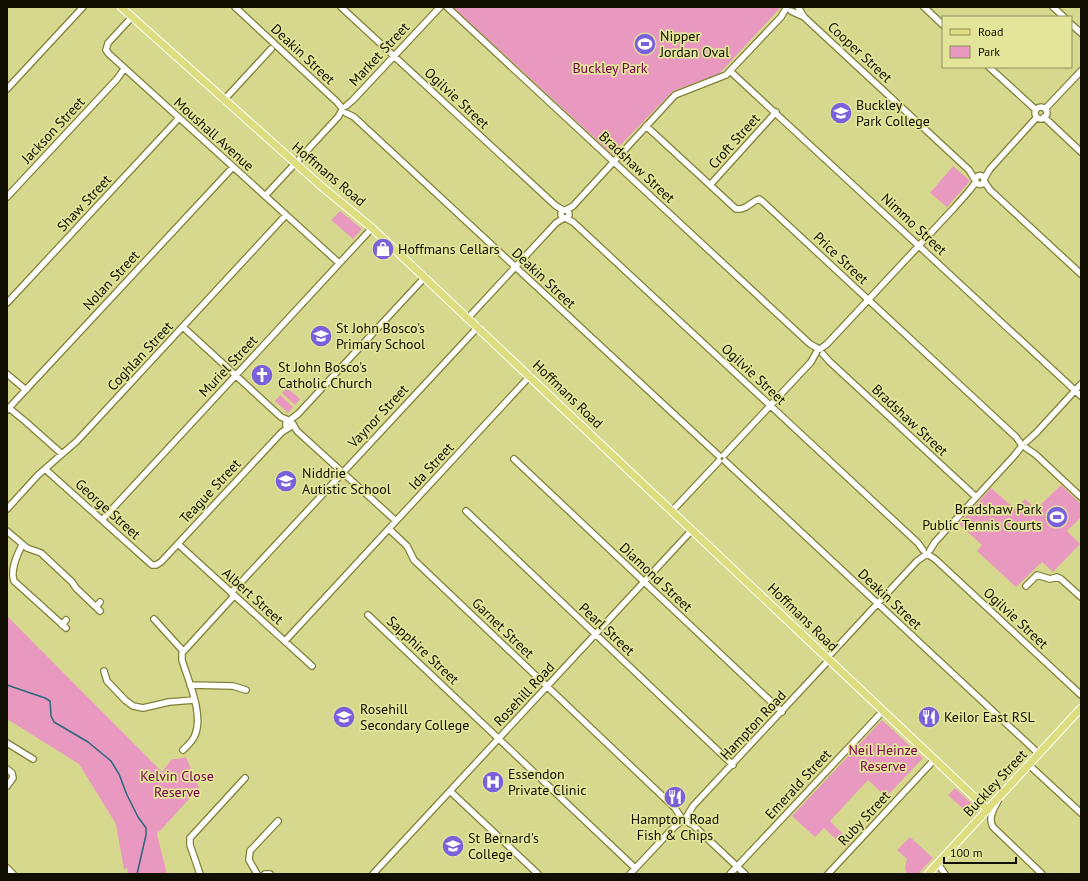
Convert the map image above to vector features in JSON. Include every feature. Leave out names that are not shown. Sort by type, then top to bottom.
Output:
[{"type":"main road","name":"Hoffmans Road","points":[[121,7],[295,163],[372,228],[425,277],[988,810]]},
{"type":"main road","name":"Buckley Street","points":[[928,874],[1081,708]]},
{"type":"street","points":[[7,89],[83,7]]},
{"type":"street","name":"Deakin Street","points":[[235,7],[1039,754]]},
{"type":"street","name":"Ogilvie Street","points":[[341,7],[1081,695]]},
{"type":"street","name":"Market Street","points":[[265,196],[440,7]]},
{"type":"street","name":"Bradshaw Street","points":[[447,7],[976,497]]},
{"type":"street","points":[[924,7],[942,24]]},
{"type":"street","points":[[1053,7],[1063,16]]},
{"type":"street","points":[[468,318],[675,95],[722,78],[781,17],[792,8]]},
{"type":"street","name":"Cooper Street","points":[[792,8],[804,17],[1081,274]]},
{"type":"street","name":"Moushall Avenue","points":[[132,17],[108,43],[106,50],[125,70],[339,263]]},
{"type":"street","points":[[1072,25],[1081,33]]},
{"type":"street","points":[[224,100],[271,50]]},
{"type":"street","points":[[990,68],[1036,110],[1035,114],[1037,117]]},
{"type":"street","name":"Jackson Street","points":[[7,198],[125,70]]},
{"type":"street","name":"Nimmo Street","points":[[730,71],[1081,396]]},
{"type":"street","points":[[1044,117],[1046,114],[1046,109],[1081,71]]},
{"type":"street","points":[[1036,110],[1040,107],[1046,109]]},
{"type":"street","name":"Croft Street","points":[[710,185],[776,112]]},
{"type":"street","points":[[1037,117],[1041,119],[1044,117]]},
{"type":"street","points":[[672,511],[1037,117]]},
{"type":"street","points":[[1044,117],[1081,152]]},
{"type":"street","name":"Shaw Street","points":[[7,304],[179,118]]},
{"type":"street","name":"Price Street","points":[[646,126],[736,209],[742,210],[748,207],[755,200],[759,199],[763,202],[1081,497]]},
{"type":"street","name":"Nolan Street","points":[[9,408],[233,167]]},
{"type":"street","name":"Coghlan Street","points":[[7,509],[45,468],[62,454],[183,327],[286,215]]},
{"type":"street","name":"Muriel Street","points":[[102,520],[372,228]]},
{"type":"street","name":"Teague Street","points":[[156,565],[161,562],[178,544],[425,277]]},
{"type":"street","points":[[183,327],[396,521]]},
{"type":"street","name":"Vaynor Street","points":[[183,651],[343,472],[478,327]]},
{"type":"street","points":[[7,374],[25,391]]},
{"type":"street","name":"Ida Street","points":[[285,641],[530,376]]},
{"type":"street","points":[[927,551],[1081,384]]},
{"type":"street","points":[[9,408],[62,454]]},
{"type":"street","name":"Diamond Street","points":[[514,459],[782,712]]},
{"type":"street","name":"George Street","points":[[45,468],[152,565],[156,565]]},
{"type":"street","name":"Pearl Street","points":[[466,511],[732,764]]},
{"type":"street","name":"Garnet Street","points":[[389,529],[407,546],[414,560],[745,874]]},
{"type":"street","name":"Rosehill Road","points":[[373,874],[692,530]]},
{"type":"street","points":[[7,531],[22,545],[41,553],[98,609],[100,602]]},
{"type":"street","name":"Albert Street","points":[[178,544],[312,666]]},
{"type":"street","points":[[22,545],[13,570],[12,576],[14,581],[65,624]]},
{"type":"street","name":"Hampton Road","points":[[630,874],[782,712],[877,603],[927,551]]},
{"type":"street","points":[[1026,586],[1037,575],[1050,579],[1057,577],[1081,597]]},
{"type":"street","name":"Sapphire Street","points":[[368,615],[635,868]]},
{"type":"street","points":[[154,619],[183,651],[182,660],[194,700],[198,720],[197,732],[183,750]]},
{"type":"street","points":[[104,671],[106,681],[133,706],[143,708],[169,702],[194,700]]},
{"type":"street","points":[[190,685],[233,686],[246,690]]},
{"type":"street","name":"Emerald Street","points":[[730,874],[883,711]]},
{"type":"street","points":[[7,743],[33,759]]},
{"type":"street","name":"Ruby Street","points":[[828,874],[934,760]]},
{"type":"street","points":[[1029,765],[1081,813]]},
{"type":"street","points":[[7,769],[12,773],[13,778],[7,786]]},
{"type":"street","points":[[200,874],[190,845],[190,838],[245,778]]},
{"type":"street","points":[[450,791],[538,874]]},
{"type":"street","points":[[1001,796],[992,811],[991,823],[996,831],[1042,874]]},
{"type":"street","points":[[257,874],[249,860],[250,851],[278,821]]},
{"type":"street","points":[[938,864],[945,874]]},
{"type":"street","points":[[7,868],[13,874]]},
{"type":"street","points":[[265,874],[270,874]]},
{"type":"green space","name":"Buckley Park","points":[[453,7],[781,7],[719,74],[673,91],[612,154]]},
{"type":"green space","points":[[953,166],[970,181],[947,207],[930,193]]},
{"type":"green space","points":[[340,211],[362,229],[353,239],[331,220]]},
{"type":"green space","points":[[287,388],[300,399],[295,405],[282,393]]},
{"type":"green space","points":[[280,395],[293,407],[288,413],[275,401]]},
{"type":"green space","points":[[1061,485],[1081,504],[1081,517],[1067,531],[1080,544],[1053,572],[1042,562],[1016,587],[977,551],[982,545],[959,524],[991,488],[1015,509],[1025,499],[1036,509]]},
{"type":"green space","name":"Kelvin Close Reserve","points":[[7,616],[162,772],[172,759],[186,757],[199,788],[159,832],[158,831],[157,834],[167,874],[128,874],[127,867],[124,870],[116,824],[79,764],[7,719]]},
{"type":"green space","name":"Neil Heinze Reserve","points":[[882,720],[923,758],[886,797],[868,780],[830,821],[851,842],[845,848],[824,828],[815,837],[792,816]]},
{"type":"green space","points":[[955,788],[976,808],[977,812],[972,817],[948,795]]},
{"type":"green space","points":[[910,837],[933,858],[918,874],[907,874],[905,867],[907,859],[897,850]]},
{"type":"waterway","points":[[7,685],[50,701],[51,716],[54,722],[88,742],[111,761],[119,774],[138,817],[146,828],[146,835],[137,874]]},
{"type":"place","name":"Nipper Jordan Oval","points":[[645,44]]},
{"type":"place","name":"Buckley Park College","points":[[841,113]]},
{"type":"place","name":"Hoffmans Cellars","points":[[383,249]]},
{"type":"place","name":"St John Bosco's Primary School","points":[[321,336]]},
{"type":"place","name":"St John Bosco's Catholic Church","points":[[262,375]]},
{"type":"place","name":"Niddrie Autistic School","points":[[286,481]]},
{"type":"place","name":"Bradshaw Park Public Tennis Courts","points":[[1057,517]]},
{"type":"place","name":"Rosehill Secondary College","points":[[344,717]]},
{"type":"place","name":"Keilor East RSL","points":[[929,717]]},
{"type":"place","name":"Essendon Private Clinic","points":[[493,782]]},
{"type":"place","name":"Hampton Road Fish & Chips","points":[[675,797]]},
{"type":"place","name":"St Bernard's College","points":[[453,846]]}]
